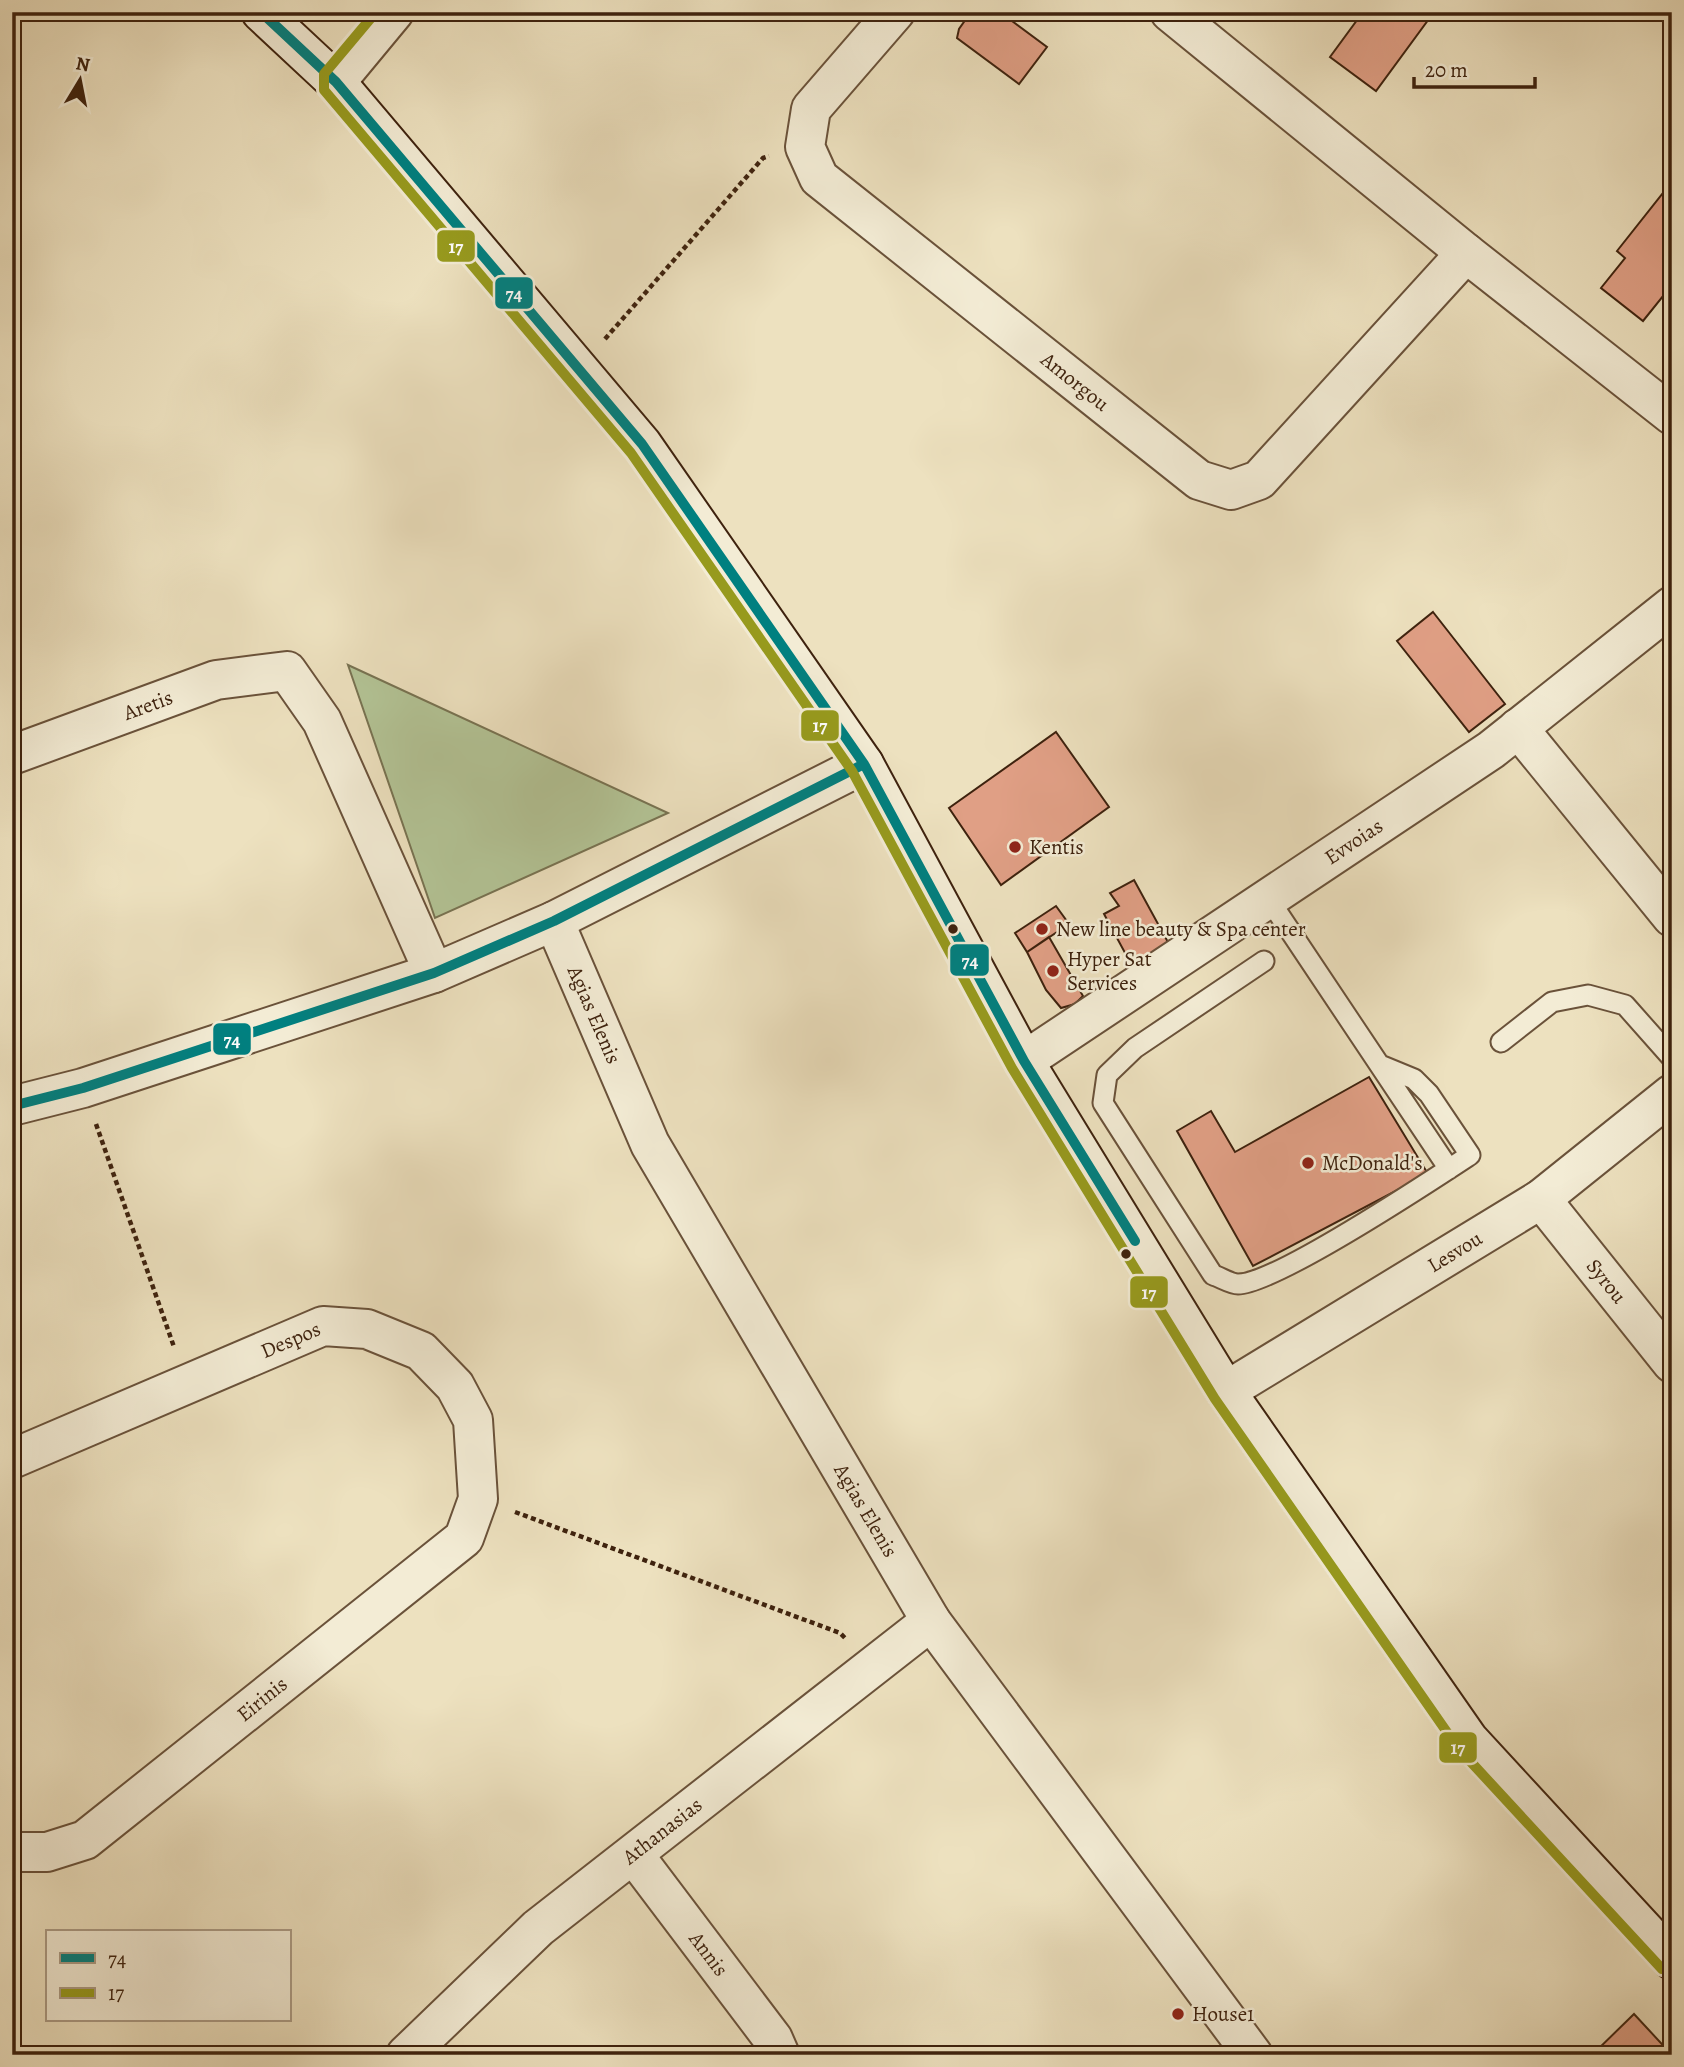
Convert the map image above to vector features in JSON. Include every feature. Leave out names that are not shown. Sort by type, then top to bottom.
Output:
[{"type":"street","points":[[261,12],[336,82],[642,444],[864,764],[1024,1061],[1226,1391],[1469,1740],[1672,1961]]},
{"type":"street","points":[[336,82],[394,12]]},
{"type":"street","points":[[805,147],[811,109],[895,12]]},
{"type":"street","points":[[1170,12],[1466,253],[1672,415]]},
{"type":"street","name":"Amorgou","points":[[805,147],[819,178],[1199,481],[1231,490],[1259,480],[1466,253]]},
{"type":"street","name":"Evvoias","points":[[1024,1061],[1490,750],[1672,606]]},
{"type":"street","name":"Aretis","points":[[12,755],[216,680],[287,671],[323,721],[433,973]]},
{"type":"street","points":[[1518,728],[1672,917]]},
{"type":"street","points":[[12,1106],[83,1088],[433,973],[554,921],[864,764]]},
{"type":"street","name":"Agias Elenis","points":[[554,921],[650,1144],[931,1621],[1253,2055]]},
{"type":"street","name":"Lesvou","points":[[1226,1391],[1541,1199],[1672,1094]]},
{"type":"street","name":"Syrou","points":[[1541,1199],[1672,1363]]},
{"type":"street","name":"Despos","points":[[12,1459],[323,1326],[367,1329],[421,1351],[455,1386],[473,1420],[478,1499]]},
{"type":"street","name":"Eirinis","points":[[12,1852],[47,1852],[85,1840],[464,1538],[478,1499]]},
{"type":"street","name":"Athanasias","points":[[406,2055],[538,1928],[931,1621]]},
{"type":"street","name":"Annis","points":[[634,1855],[773,2039],[780,2055]]},
{"type":"lane","points":[[1264,961],[1135,1048],[1107,1075],[1103,1102],[1213,1275],[1237,1284],[1262,1278],[1322,1246],[1470,1155],[1429,1094],[1414,1079],[1380,1065],[1268,898]]},
{"type":"lane","points":[[1501,1042],[1552,1002],[1588,995],[1625,1004],[1672,1058]]},
{"type":"path","points":[[580,369],[763,158],[805,147]]},
{"type":"path","points":[[83,1088],[187,1384]]},
{"type":"path","points":[[478,1499],[841,1633],[873,1668]]},
{"type":"green space","points":[[348,665],[668,813],[435,918]]},
{"type":"building","points":[[971,12],[1000,12],[1047,47],[1019,84],[957,38],[959,29]]},
{"type":"building","points":[[1363,12],[1434,12],[1376,91],[1330,57]]},
{"type":"building","points":[[1663,193],[1672,200],[1672,285],[1643,321],[1601,288],[1625,258],[1617,251]]},
{"type":"building","points":[[1433,612],[1505,704],[1469,732],[1397,641]]},
{"type":"building","name":"Kentis","points":[[1056,732],[1109,807],[1001,885],[949,808]]},
{"type":"building","points":[[1134,880],[1169,944],[1131,964],[1104,914],[1119,906],[1110,893]]},
{"type":"building","name":"New line beauty & Spa center","points":[[1056,906],[1069,924],[1027,952],[1015,933]]},
{"type":"building","name":"Hyper Sat Services","points":[[1049,937],[1083,996],[1075,1004],[1061,1008],[1046,990],[1027,952]]},
{"type":"building","name":"McDonald's","points":[[1369,1077],[1428,1174],[1253,1266],[1177,1131],[1211,1111],[1235,1152]]},
{"type":"building","points":[[1634,2014],[1672,2055],[1592,2055]]},
{"type":"transit line","name":"74","points":[[261,12],[336,82],[642,444],[864,764],[1024,1061],[1135,1241]]},
{"type":"transit line","name":"17","points":[[376,12],[324,74],[324,90],[631,453],[852,771],[1012,1068],[1215,1399],[1458,1748],[1662,1969]]},
{"type":"transit line","name":"74","points":[[12,1106],[83,1088],[434,973],[554,921],[864,764]]},
{"type":"place","name":"Kentis","points":[[1015,847]]},
{"type":"place","name":"New line beauty & Spa center","points":[[1042,929]]},
{"type":"place","name":"Hyper Sat Services","points":[[1053,971]]},
{"type":"place","name":"McDonald's","points":[[1308,1163]]},
{"type":"place","name":"House1","points":[[1178,2014]]}]
